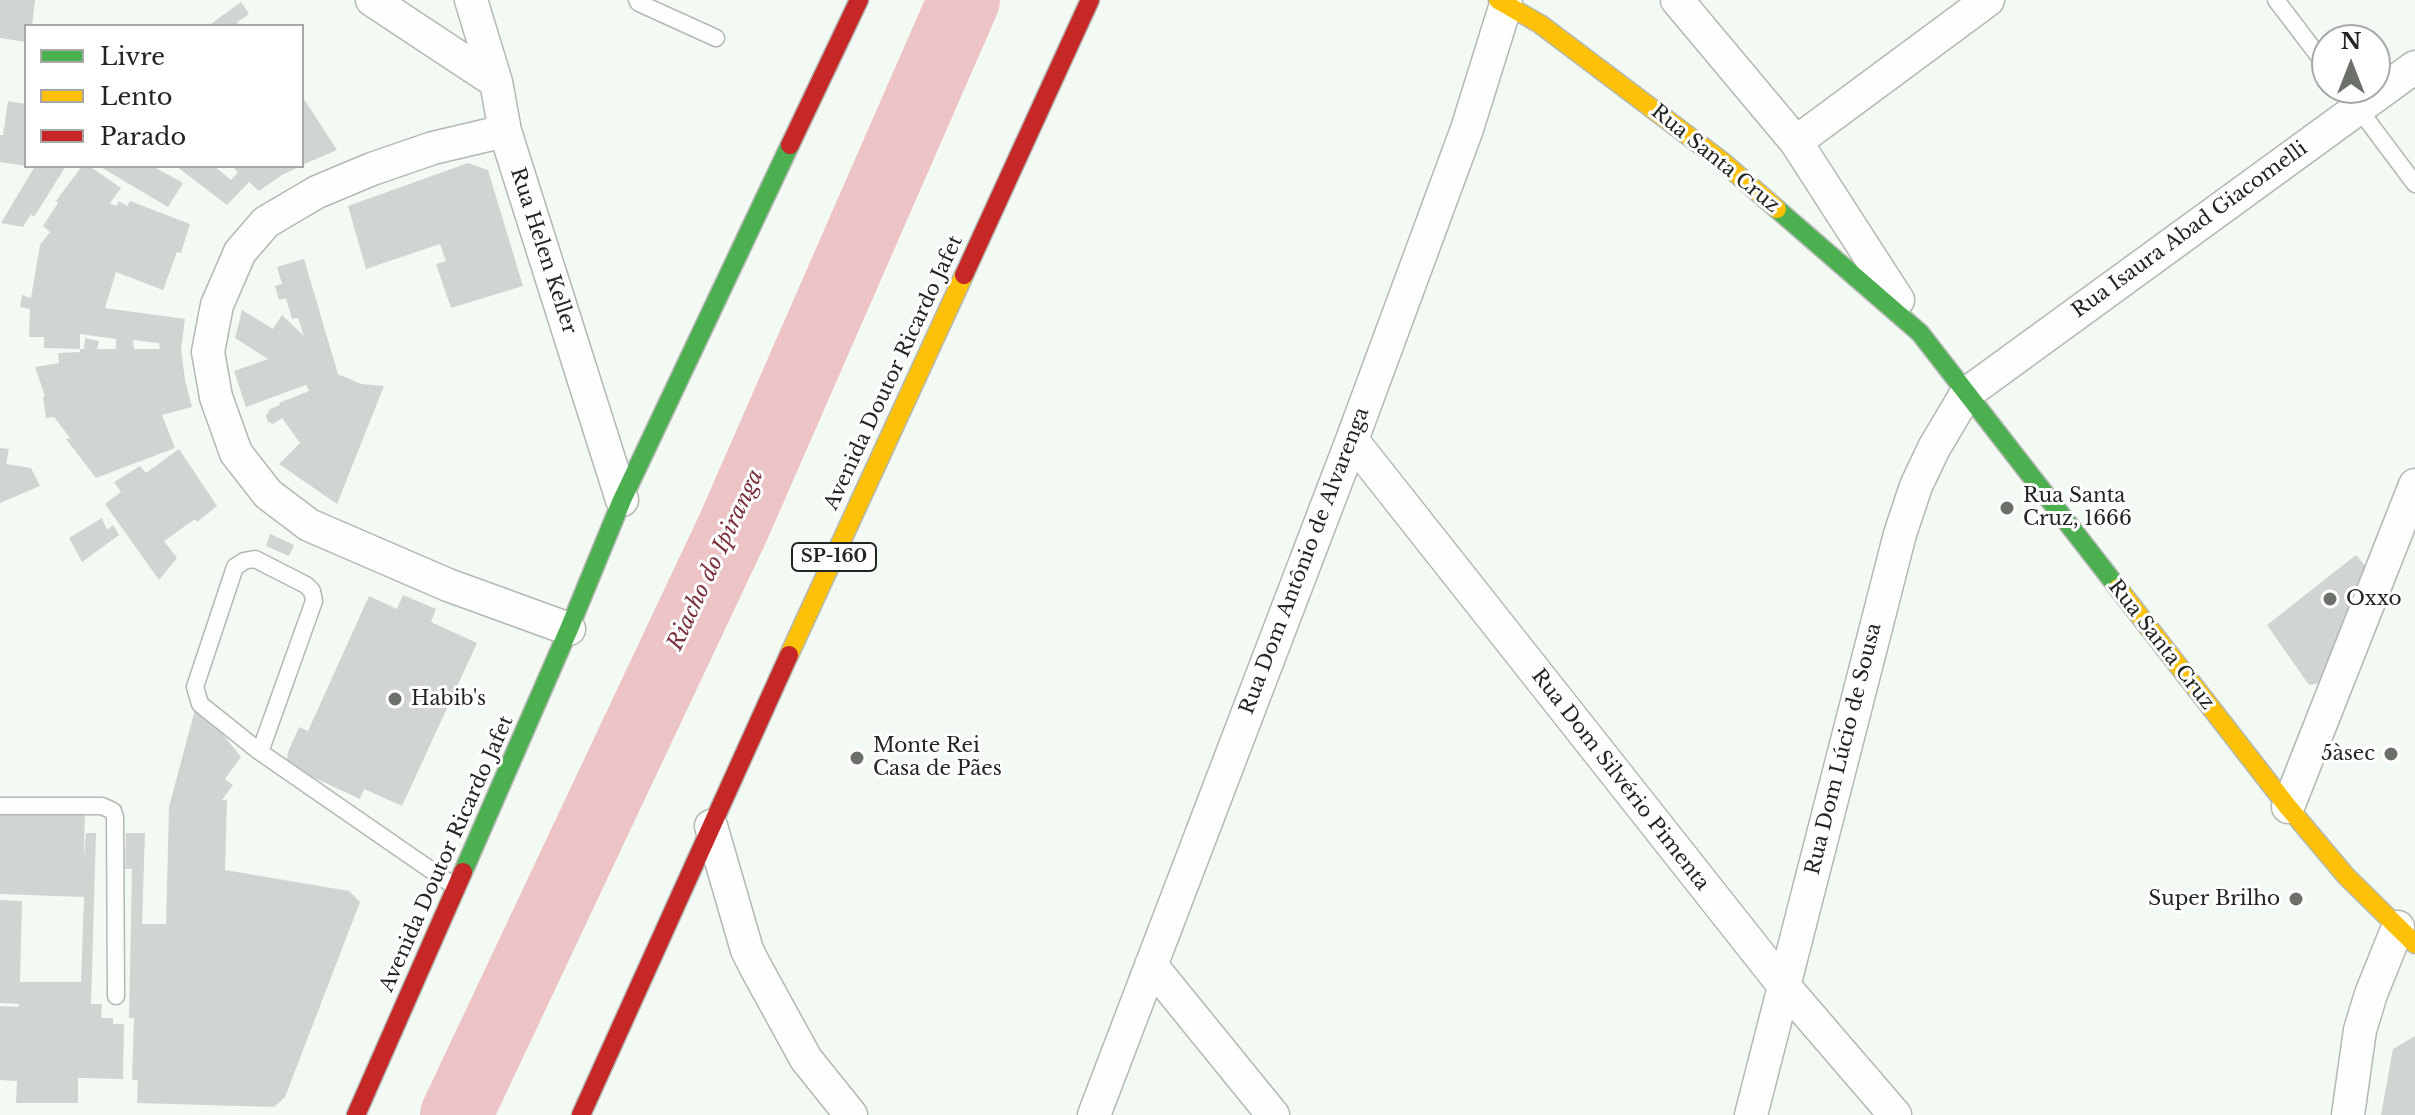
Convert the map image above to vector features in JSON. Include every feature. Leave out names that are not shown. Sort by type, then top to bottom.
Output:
[{"type":"main road","name":"Avenida Doutor Ricardo Jafet","points":[[356,1115],[569,629],[622,500],[859,0]]},
{"type":"main road","name":"Avenida Doutor Ricardo Jafet","points":[[581,1115],[1090,0]]},
{"type":"main road","name":"Rua Santa Cruz","points":[[1502,2],[1540,24],[1723,162],[1920,333],[2288,807],[2346,876],[2406,936]]},
{"type":"street","points":[[372,0],[496,82]]},
{"type":"street","name":"Rua Helen Keller","points":[[471,0],[496,82],[505,131],[622,500]]},
{"type":"street","name":"Rua Santa Cruz","points":[[1677,0],[1796,142],[1920,333]]},
{"type":"street","points":[[1796,142],[1988,0]]},
{"type":"street","name":"Rua Dom Antônio de Alvarenga","points":[[1094,1115],[1352,440],[1467,129],[1502,2]]},
{"type":"street","name":"Rua Isaura Abad Giacomelli","points":[[2391,78],[2415,67]]},
{"type":"street","name":"Rua Isaura Abad Giacomelli","points":[[1966,394],[2342,104]]},
{"type":"street","points":[[505,131],[433,148],[372,169],[317,192],[266,222],[240,252],[217,305],[208,352],[216,397],[236,453],[268,494],[309,525],[448,585],[569,629]]},
{"type":"street","name":"Rua Dom Lúcio de Sousa","points":[[1751,1115],[1900,534],[1922,474],[1966,394]]},
{"type":"street","name":"Rua Dom Silvério Pimenta","points":[[1352,440],[1784,986],[1895,1115]]},
{"type":"street","points":[[2288,807],[2415,485]]},
{"type":"street","points":[[711,826],[747,950],[806,1059],[851,1115]]},
{"type":"street","points":[[2348,1115],[2360,1030],[2371,994],[2406,936]]},
{"type":"street","points":[[1151,965],[1273,1115]]},
{"type":"lane","points":[[637,0],[716,38]]},
{"type":"lane","points":[[2276,0],[2311,46]]},
{"type":"lane","points":[[2355,104],[2415,184]]},
{"type":"lane","points":[[260,752],[314,601],[312,591],[306,585],[255,559],[235,567],[195,687],[200,704],[260,752],[456,887]]},
{"type":"lane","points":[[0,806],[102,806],[113,811],[116,996]]},
{"type":"building","points":[[0,0],[35,0],[32,24],[24,24],[24,42],[0,38]]},
{"type":"building","points":[[241,2],[249,14],[237,22],[238,24],[211,24]]},
{"type":"building","points":[[304,99],[337,150],[304,164]]},
{"type":"building","points":[[8,101],[24,104],[24,166],[0,162],[0,135],[3,135]]},
{"type":"building","points":[[468,163],[488,170],[523,286],[451,308],[436,264],[446,261],[440,244],[366,269],[348,206]]},
{"type":"building","points":[[34,168],[65,168],[34,217],[31,214],[23,227],[1,223]]},
{"type":"building","points":[[81,168],[92,168],[121,188],[110,203],[116,206],[119,201],[127,206],[130,201],[190,224],[181,253],[177,252],[163,290],[116,272],[105,308],[185,319],[181,349],[192,407],[162,415],[175,448],[96,478],[66,439],[70,438],[54,417],[46,418],[45,396],[35,367],[59,363],[58,353],[80,352],[80,349],[44,348],[44,337],[29,337],[30,309],[20,307],[22,295],[31,298],[40,245],[50,232],[43,226],[58,203],[56,201]],"holes":[[[80,334],[116,339],[116,349],[97,349],[99,341],[85,338],[84,349],[80,349]],[[133,340],[159,343],[160,349],[134,349]]]},
{"type":"building","points":[[102,168],[156,168],[183,183],[168,207]]},
{"type":"building","points":[[179,168],[216,168],[231,180],[238,172],[233,168],[297,168],[259,191],[249,182],[227,205]]},
{"type":"building","points":[[304,259],[338,374],[361,384],[384,386],[337,504],[279,464],[300,443],[282,418],[273,424],[268,422],[266,416],[279,403],[309,391],[306,385],[246,407],[234,371],[268,359],[235,338],[242,310],[273,329],[282,315],[304,336],[298,318],[292,319],[286,298],[279,300],[275,286],[282,284],[277,267]]},
{"type":"building","points":[[0,448],[9,449],[6,464],[31,468],[40,486],[0,503]]},
{"type":"building","points":[[179,449],[217,506],[164,541],[177,558],[159,580],[105,504],[121,492],[114,482],[140,466],[146,473]]},
{"type":"building","points":[[102,518],[107,530],[113,525],[119,535],[82,562],[69,538]]},
{"type":"building","points":[[270,534],[294,545],[289,556],[266,546]]},
{"type":"building","name":"Oxxo","points":[[2356,555],[2371,573],[2325,682],[2309,685],[2267,625]]},
{"type":"building","points":[[403,595],[436,609],[431,622],[477,643],[402,806],[364,789],[360,799],[293,768],[287,759],[299,727],[308,731],[369,596],[397,609]]},
{"type":"building","points":[[197,702],[241,757],[225,779],[233,785],[222,800],[227,800],[225,870],[349,891],[360,902],[285,1097],[274,1107],[137,1103],[138,1080],[132,1080],[134,1018],[129,1018],[132,869],[125,869],[126,833],[145,833],[142,924],[166,924],[169,807]]},
{"type":"building","points":[[0,808],[85,808],[84,858],[86,833],[96,833],[91,1004],[102,1004],[101,1018],[113,1018],[113,1024],[124,1024],[123,1079],[78,1078],[78,1103],[16,1103],[17,1081],[0,1080],[0,1006],[19,1007],[19,1004],[0,1003],[0,900],[22,901],[20,982],[81,982],[84,897],[0,894]]},
{"type":"building","points":[[2415,1036],[2415,1115],[2381,1115],[2393,1049]]},
{"type":"waterway","name":"Riacho do Ipiranga","points":[[456,1115],[733,528],[964,0]]},
{"type":"traffic: fast","points":[[463,872],[622,500],[790,145]]},
{"type":"traffic: fast","points":[[1777,209],[1920,333],[2118,588]]},
{"type":"traffic: slow","points":[[1498,0],[1540,24],[1723,162],[1777,209]]},
{"type":"traffic: slow","points":[[789,655],[964,275]]},
{"type":"traffic: slow","points":[[2118,588],[2288,807],[2346,876],[2415,944]]},
{"type":"traffic: jam","points":[[790,145],[859,0]]},
{"type":"traffic: jam","points":[[964,275],[1090,0]]},
{"type":"traffic: jam","points":[[581,1115],[789,655]]},
{"type":"traffic: jam","points":[[356,1115],[463,872]]},
{"type":"place","name":"Rua Santa Cruz, 1666","points":[[2007,508]]},
{"type":"place","name":"Oxxo","points":[[2330,599]]},
{"type":"place","name":"Habib's","points":[[395,699]]},
{"type":"place","name":"5àsec","points":[[2391,754]]},
{"type":"place","name":"Monte Rei Casa de Pães","points":[[857,758]]},
{"type":"place","name":"Super Brilho","points":[[2296,899]]}]
